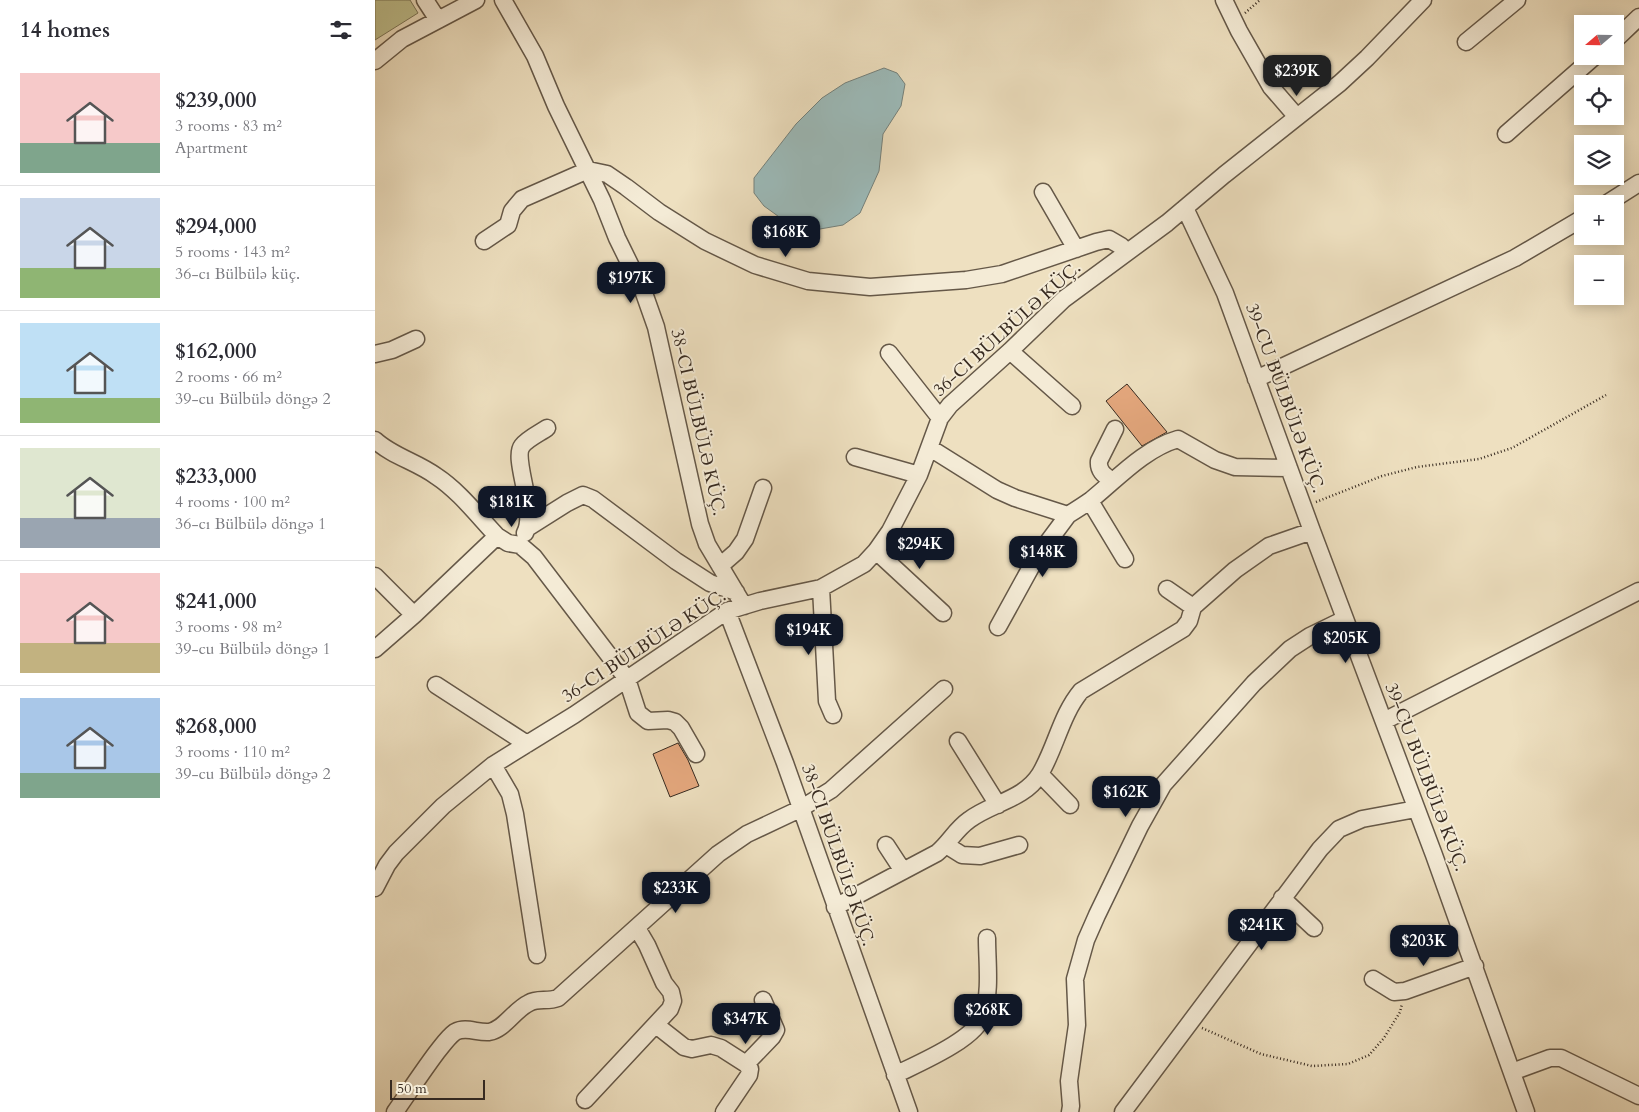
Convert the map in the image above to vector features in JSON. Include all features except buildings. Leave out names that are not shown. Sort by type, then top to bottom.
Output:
[{"type":"street","points":[[425,0],[438,20]]},
{"type":"street","points":[[375,61],[402,39],[476,0]]},
{"type":"street","name":"38-CI BÜLBÜLƏ KÜÇ.","points":[[503,0],[535,56],[556,106],[588,170],[617,238],[644,293],[656,327],[698,517],[707,544],[740,599]]},
{"type":"street","points":[[1224,0],[1271,87],[1297,117]]},
{"type":"street","points":[[375,888],[387,865],[396,853],[443,806],[493,765],[574,715],[727,611],[740,599],[821,588],[864,564],[890,531],[919,475],[940,418],[950,404],[1010,351],[1064,299],[1167,223],[1340,83],[1423,0]]},
{"type":"street","points":[[1466,42],[1517,0]]},
{"type":"street","points":[[1624,31],[1639,17]]},
{"type":"street","points":[[1506,134],[1585,65]]},
{"type":"street","points":[[483,241],[508,225],[512,211],[522,199],[588,170],[607,174],[659,212],[705,241],[755,265],[807,281],[869,287],[966,280],[1002,274],[1109,239],[1127,252]]},
{"type":"street","points":[[1620,195],[1639,183]]},
{"type":"street","points":[[1043,192],[1076,249]]},
{"type":"street","name":"39-CU BÜLBÜLƏ KÜÇ.","points":[[1185,208],[1225,293],[1475,966],[1526,1112]]},
{"type":"street","points":[[1256,379],[1515,258],[1574,223]]},
{"type":"street","points":[[375,354],[392,350],[416,339]]},
{"type":"street","points":[[1010,351],[1073,406]]},
{"type":"street","points":[[889,353],[940,418]]},
{"type":"street","points":[[529,527],[528,505],[519,457],[521,446],[547,428]]},
{"type":"street","points":[[1112,481],[1101,473],[1099,461],[1115,429]]},
{"type":"street","points":[[998,627],[1035,558],[1068,515],[1090,501],[1149,452],[1167,442],[1178,439],[1215,460],[1235,467],[1289,468]]},
{"type":"street","points":[[375,440],[383,447],[434,474],[447,484],[497,536],[507,544],[520,544],[534,557],[627,679],[638,713],[647,721],[668,720],[675,722],[681,728],[696,754]]},
{"type":"street","points":[[930,448],[997,490],[1015,498],[1068,515]]},
{"type":"street","points":[[855,457],[919,475]]},
{"type":"street","points":[[720,566],[736,552],[745,539],[763,488]]},
{"type":"street","points":[[520,544],[529,527],[567,503],[583,496],[593,499],[676,561],[710,583],[740,599]]},
{"type":"street","points":[[1090,501],[1125,559]]},
{"type":"street","points":[[835,907],[937,853],[946,845],[957,829],[971,818],[1014,797],[1025,789],[1040,774],[1071,703],[1081,691],[1183,629],[1189,621],[1193,607],[1235,570],[1269,546],[1312,531]]},
{"type":"street","points":[[375,650],[497,536]]},
{"type":"street","points":[[876,551],[943,613]]},
{"type":"street","points":[[375,576],[414,615]]},
{"type":"street","points":[[821,588],[827,701],[833,715]]},
{"type":"street","points":[[1167,589],[1193,607]]},
{"type":"street","points":[[1384,721],[1639,591]]},
{"type":"street","name":"38-CI BÜLBÜLƏ KÜÇ.","points":[[727,611],[779,747],[907,1111]]},
{"type":"street","points":[[1070,1112],[1069,1081],[1077,1025],[1075,979],[1086,940],[1139,826],[1163,785],[1254,684],[1290,649],[1310,636],[1345,619]]},
{"type":"street","points":[[436,685],[527,744]]},
{"type":"street","points":[[395,1112],[445,1042],[455,1032],[463,1029],[488,1032],[499,1027],[528,1003],[535,1000],[550,1001],[558,998],[718,854],[747,834],[800,809],[831,790],[944,689]]},
{"type":"street","points":[[957,741],[998,805]]},
{"type":"street","points":[[493,765],[510,794],[515,814],[537,954]]},
{"type":"street","points":[[1040,774],[1070,806]]},
{"type":"street","points":[[1123,1112],[1282,898],[1320,849],[1339,829],[1362,819],[1416,809]]},
{"type":"street","points":[[886,845],[903,871]]},
{"type":"street","points":[[946,845],[962,855],[979,856],[1019,845]]},
{"type":"street","points":[[1282,898],[1314,928]]},
{"type":"street","points":[[585,1100],[656,1025],[670,1009],[673,1001],[671,992],[664,983],[637,928]]},
{"type":"street","points":[[895,1075],[947,1049],[968,1035],[983,1018],[987,996],[987,938]]},
{"type":"street","points":[[1373,979],[1394,992],[1405,991],[1475,966]]},
{"type":"street","points":[[746,1064],[773,1037],[776,1030],[763,1000]]},
{"type":"street","points":[[656,1025],[683,1047],[692,1049],[711,1045],[721,1048],[746,1064],[750,1069],[749,1075],[724,1112]]},
{"type":"street","points":[[1512,1072],[1550,1058],[1561,1058],[1639,1096]]},
{"type":"path","points":[[1235,22],[1260,0]]},
{"type":"path","points":[[1303,507],[1382,476],[1417,467],[1479,459],[1512,448],[1606,395]]},
{"type":"path","points":[[1189,1023],[1261,1054],[1312,1066],[1348,1064],[1369,1055],[1384,1038],[1400,1012],[1405,991]]},
{"type":"green space","points":[[375,0],[410,0],[418,13],[375,40]]},
{"type":"water","points":[[884,68],[897,73],[905,84],[901,106],[883,134],[879,171],[860,213],[843,225],[820,229],[782,219],[764,206],[754,193],[754,178],[796,124],[822,98],[845,83]]}]
